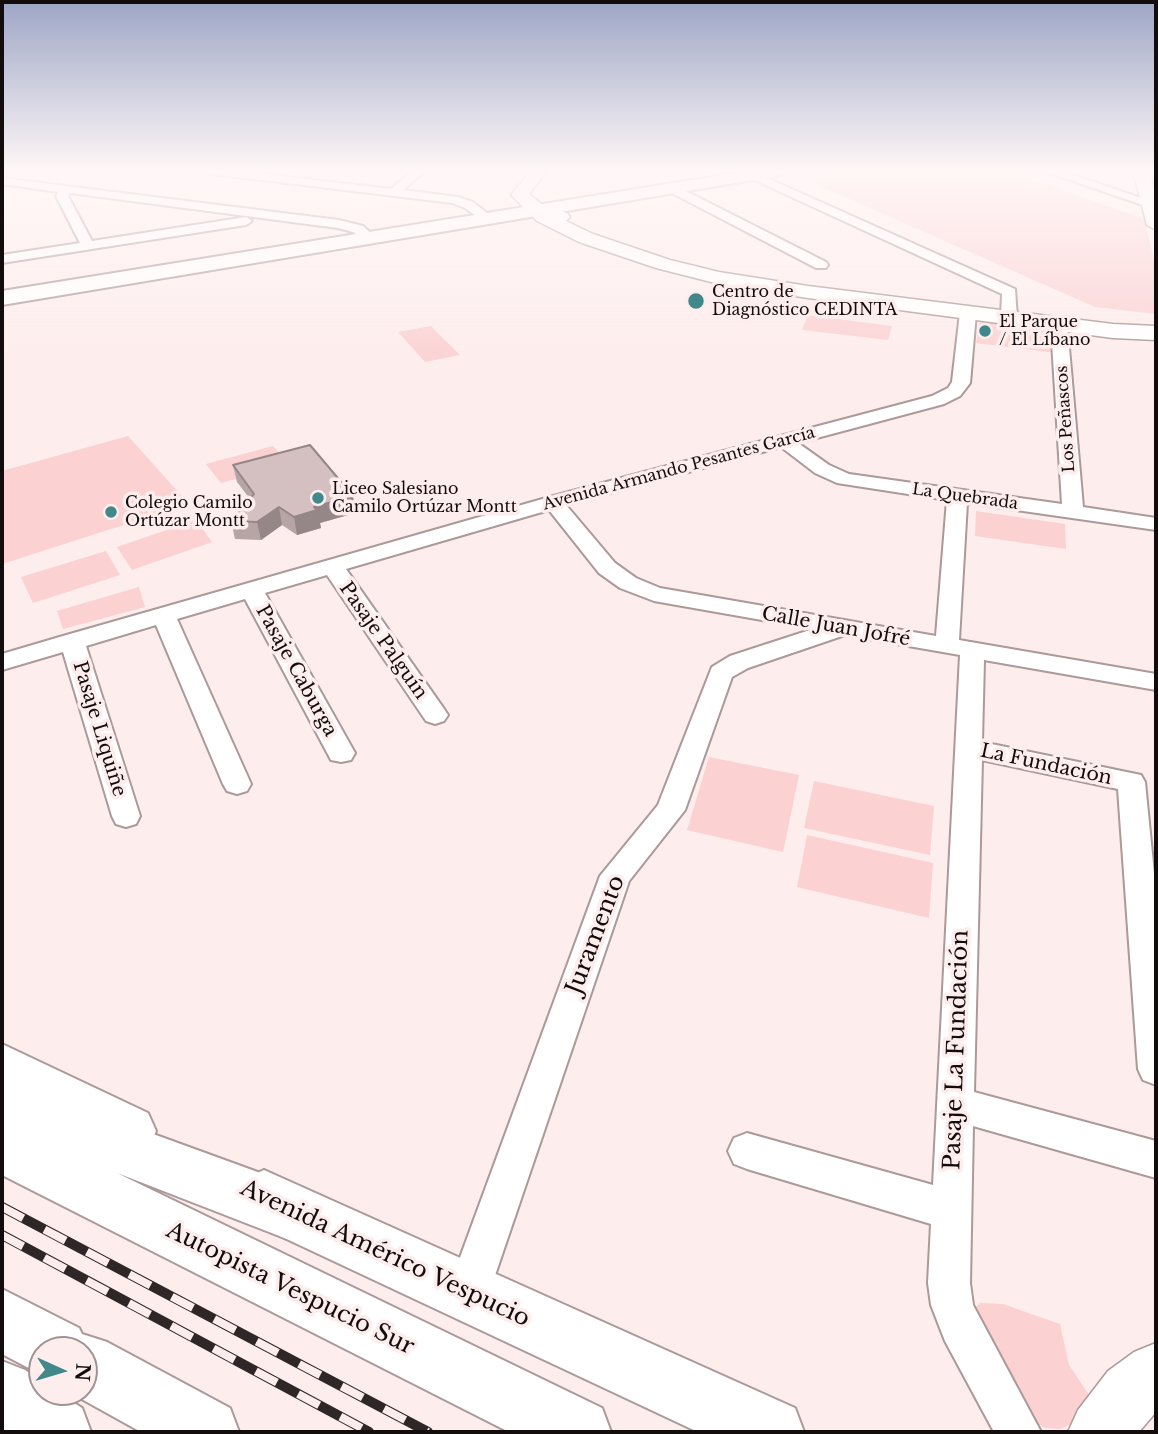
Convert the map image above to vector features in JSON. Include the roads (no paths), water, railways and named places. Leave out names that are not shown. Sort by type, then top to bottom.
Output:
[{"type":"main road","points":[[2,297],[362,238]]},
{"type":"main road","points":[[2,304],[392,238]]},
{"type":"main road","points":[[589,238],[645,259],[719,278],[1059,325],[1156,333]]},
{"type":"main road","points":[[1113,331],[1156,342]]},
{"type":"main road","name":"Avenida Américo Vespucio","points":[[2,1069],[287,1210],[771,1432]]},
{"type":"main road","points":[[2,1104],[287,1210]]},
{"type":"main road","name":"Autopista Vespucio Sur","points":[[2,1146],[578,1432]]},
{"type":"main road","points":[[2,1320],[31,1336]]},
{"type":"main road","points":[[98,1373],[206,1432]]},
{"type":"main road","points":[[1100,1432],[1130,1393],[1156,1374]]},
{"type":"main road","points":[[2,1393],[58,1432]]},
{"type":"main road","points":[[2,1424],[17,1432]]},
{"type":"street","points":[[84,238],[88,246]]},
{"type":"street","points":[[2,259],[138,238]]},
{"type":"street","points":[[769,238],[821,265]]},
{"type":"street","points":[[898,238],[1010,292],[1009,318]]},
{"type":"street","name":"Avenida Armando Pesantes García","points":[[2,662],[553,502],[929,403],[954,392],[961,383],[968,313]]},
{"type":"street","name":"Los Peñascos","points":[[1059,325],[1073,513]]},
{"type":"street","name":"La Quebrada","points":[[784,441],[831,475],[1156,524]]},
{"type":"street","points":[[957,496],[960,648]]},
{"type":"street","name":"Calle Juan Jofré","points":[[553,502],[607,568],[641,589],[683,601],[1156,682]]},
{"type":"street","name":"Pasaje Palguín","points":[[332,566],[435,715]]},
{"type":"street","name":"Pasaje Caburga","points":[[252,590],[341,753]]},
{"type":"street","points":[[164,615],[237,784]]},
{"type":"street","name":"Juramento","points":[[468,1293],[615,876],[671,810],[721,673],[739,662],[841,628]]},
{"type":"street","name":"Pasaje Liquiñe","points":[[72,641],[126,816]]},
{"type":"street","name":"Pasaje La Fundación","points":[[960,648],[967,748],[949,1283],[952,1305],[960,1326],[1018,1432]]},
{"type":"street","name":"La Fundación","points":[[967,748],[1131,782],[1156,1069]]},
{"type":"street","points":[[956,1104],[1156,1159]]},
{"type":"street","points":[[747,1151],[951,1210]]},
{"type":"railway","points":[[2,1207],[428,1432]]},
{"type":"railway","points":[[2,1235],[369,1432]]},
{"type":"place","name":"Centro de Diagnóstico CEDINTA","points":[[696,301]]},
{"type":"place","name":"El Parque / El Líbano","points":[[985,331]]},
{"type":"place","name":"Liceo Salesiano Camilo Ortúzar Montt","points":[[318,498]]},
{"type":"place","name":"Colegio Camilo Ortúzar Montt","points":[[111,512]]}]
